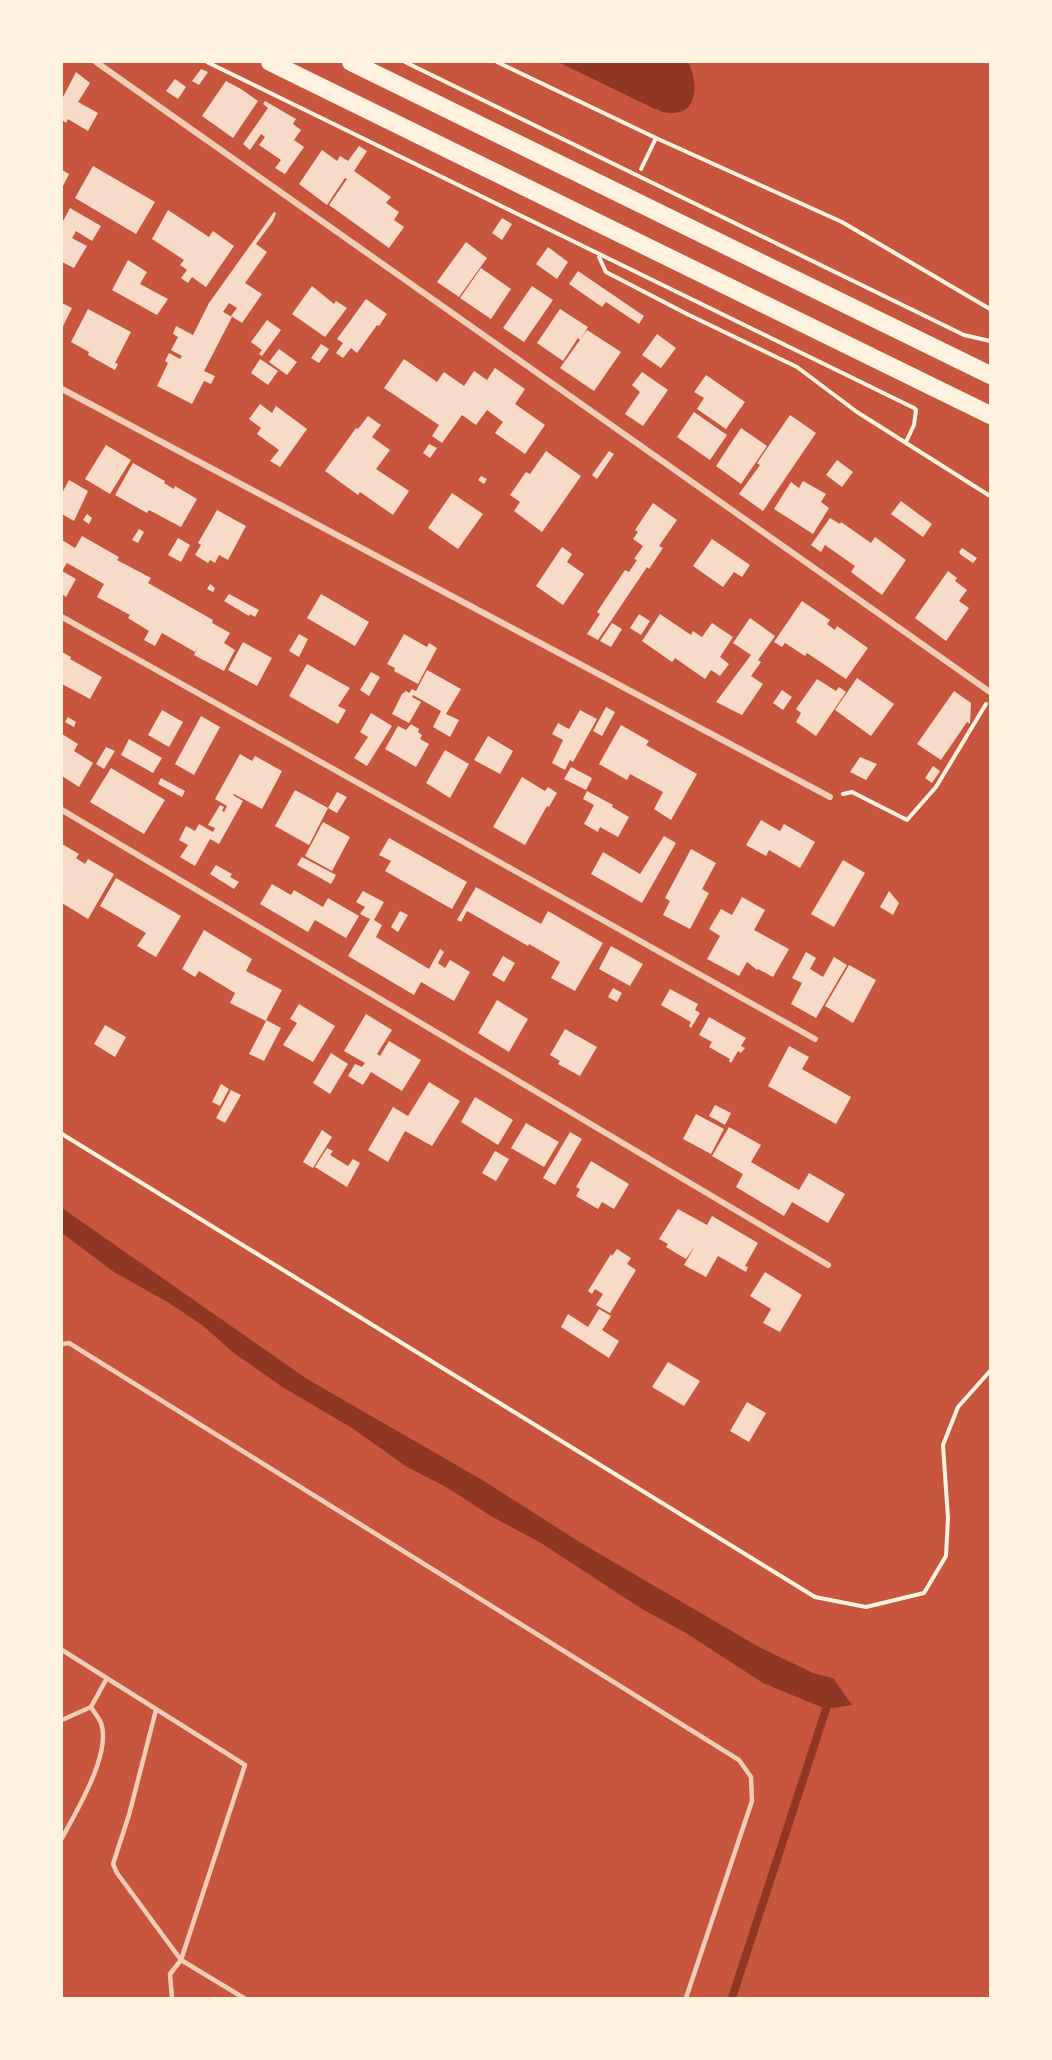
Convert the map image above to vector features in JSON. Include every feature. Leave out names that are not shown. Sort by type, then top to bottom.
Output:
[{"type":"highway","points":[[270,62],[990,415]]},
{"type":"highway","points":[[351,62],[990,375]]},
{"type":"street","points":[[96,62],[990,694]]},
{"type":"street","points":[[62,389],[830,797]]},
{"type":"street","points":[[62,617],[815,1039]]},
{"type":"street","points":[[62,810],[828,1265]]},
{"type":"lane","points":[[62,1344],[69,1343],[739,1760],[751,1777],[752,1801],[686,1998]]},
{"type":"lane","points":[[62,1650],[245,1765],[181,1960],[170,1974],[172,1998]]},
{"type":"lane","points":[[62,1720],[91,1707],[107,1678]]},
{"type":"lane","points":[[62,1838],[86,1796],[103,1748],[102,1724],[91,1707]]},
{"type":"lane","points":[[156,1710],[129,1815],[113,1864],[117,1873],[181,1960],[244,1998]]},
{"type":"path","points":[[207,62],[914,408],[917,412],[914,425],[906,442]]},
{"type":"path","points":[[405,62],[964,335],[990,341]]},
{"type":"path","points":[[497,62],[656,138],[842,222],[936,275],[990,309]]},
{"type":"path","points":[[641,169],[656,138]]},
{"type":"path","points":[[599,257],[606,272],[797,367],[857,412],[990,496]]},
{"type":"path","points":[[830,797],[852,792],[907,820],[936,787],[990,694]]},
{"type":"path","points":[[62,1134],[815,1597],[866,1607],[924,1593],[946,1556],[948,1518],[943,1445],[958,1407],[990,1371]]},
{"type":"shaded area","points":[[558,62],[688,62],[694,78],[694,95],[686,109],[665,113]]},
{"type":"shaded area","points":[[62,1208],[307,1379],[484,1481],[581,1543],[759,1647],[813,1673],[833,1678],[852,1705],[826,1709],[763,1683],[686,1633],[642,1609],[541,1543],[489,1515],[448,1488],[407,1467],[352,1428],[284,1388],[234,1353],[202,1325],[169,1303],[114,1272],[62,1233]]},
{"type":"building","points":[[201,69],[208,72],[199,85],[192,81]]},
{"type":"building","points":[[76,72],[90,83],[78,102],[98,113],[88,131],[68,119],[66,123],[62,120],[62,99]]},
{"type":"building","points":[[175,79],[186,87],[178,99],[166,91]]},
{"type":"building","points":[[226,81],[258,101],[233,138],[202,116]]},
{"type":"building","points":[[265,101],[296,119],[293,124],[301,130],[294,140],[304,147],[285,174],[275,168],[281,160],[259,145],[265,137],[261,134],[250,150],[243,144],[268,108],[263,104]]},
{"type":"building","points":[[359,146],[367,151],[354,171],[391,197],[386,203],[399,212],[394,220],[404,227],[389,248],[329,205],[347,179],[345,178],[327,205],[299,184],[322,150],[337,161],[340,156],[348,161]]},
{"type":"building","points":[[93,166],[155,202],[136,234],[75,198]]},
{"type":"building","points":[[62,170],[69,174],[62,188]]},
{"type":"building","points":[[70,208],[101,226],[92,241],[76,231],[72,238],[87,246],[74,268],[62,262],[62,223]]},
{"type":"building","points":[[168,210],[209,237],[213,231],[234,246],[206,287],[192,277],[188,283],[181,278],[187,270],[180,265],[184,260],[152,239]]},
{"type":"building","points":[[274,212],[276,213],[273,221],[256,244],[267,252],[245,283],[262,294],[242,323],[231,316],[237,308],[229,303],[223,312],[232,317],[204,371],[215,376],[211,384],[204,381],[192,404],[157,386],[168,363],[165,361],[169,353],[180,359],[182,356],[171,350],[178,337],[173,334],[176,326],[193,335],[209,303]]},
{"type":"building","points":[[502,218],[512,224],[502,240],[492,233]]},
{"type":"building","points":[[466,242],[487,258],[459,297],[437,282]]},
{"type":"building","points":[[548,247],[568,262],[557,279],[536,264]]},
{"type":"building","points":[[128,260],[147,272],[140,284],[168,299],[157,315],[112,290]]},
{"type":"building","points":[[481,268],[511,289],[491,319],[460,298]]},
{"type":"building","points":[[578,271],[644,316],[639,324],[606,302],[602,307],[569,284]]},
{"type":"building","points":[[312,286],[334,304],[336,301],[347,308],[325,337],[292,314]]},
{"type":"building","points":[[532,286],[553,300],[524,342],[503,328]]},
{"type":"building","points":[[366,299],[387,314],[357,353],[351,348],[343,358],[336,353],[343,343],[337,339]]},
{"type":"building","points":[[62,303],[72,308],[62,328]]},
{"type":"building","points":[[88,309],[131,332],[115,363],[118,364],[115,370],[88,355],[89,352],[71,342]]},
{"type":"building","points":[[560,309],[588,327],[563,361],[537,343]]},
{"type":"building","points":[[267,320],[281,330],[262,356],[259,354],[262,350],[251,342]]},
{"type":"building","points":[[587,330],[621,352],[594,391],[560,368]]},
{"type":"building","points":[[657,334],[676,348],[661,368],[642,355]]},
{"type":"building","points":[[321,344],[329,349],[319,363],[311,358]]},
{"type":"building","points":[[279,349],[297,362],[287,375],[269,362]]},
{"type":"building","points":[[260,359],[278,371],[268,385],[251,373]]},
{"type":"building","points":[[404,359],[437,382],[444,372],[464,386],[474,371],[487,380],[495,368],[525,389],[515,404],[545,425],[525,454],[495,433],[503,422],[487,410],[476,425],[462,415],[442,443],[432,436],[439,425],[384,388]]},
{"type":"building","points":[[642,372],[668,390],[643,426],[625,414],[640,392],[632,385]]},
{"type":"building","points":[[706,375],[745,402],[726,429],[697,409],[704,398],[694,392]]},
{"type":"building","points":[[260,404],[272,413],[276,406],[307,429],[280,467],[270,461],[279,450],[257,434],[261,428],[249,419]]},
{"type":"building","points":[[694,412],[727,435],[710,460],[677,437]]},
{"type":"building","points":[[790,415],[816,433],[763,511],[739,494],[760,465],[757,463]]},
{"type":"building","points":[[368,416],[381,425],[372,437],[390,450],[376,469],[409,491],[393,515],[360,492],[358,495],[325,471],[356,428],[358,429]]},
{"type":"building","points":[[741,428],[767,446],[741,484],[716,466]]},
{"type":"building","points":[[429,444],[437,448],[430,458],[423,453]]},
{"type":"building","points":[[106,445],[131,460],[110,494],[85,479]]},
{"type":"building","points":[[546,451],[581,476],[542,532],[514,511],[520,502],[510,495],[526,472],[530,474]]},
{"type":"building","points":[[609,451],[614,454],[597,479],[592,475]]},
{"type":"building","points":[[837,460],[853,472],[842,487],[826,475]]},
{"type":"building","points":[[133,463],[165,481],[164,483],[174,489],[175,486],[197,499],[181,527],[149,510],[147,513],[115,495]]},
{"type":"building","points":[[481,476],[487,479],[484,484],[478,480]]},
{"type":"building","points":[[69,480],[88,491],[74,521],[62,514],[62,493]]},
{"type":"building","points":[[803,481],[826,494],[821,502],[829,508],[813,534],[774,509],[791,482],[799,488]]},
{"type":"building","points":[[452,493],[483,514],[458,549],[428,528]]},
{"type":"building","points":[[901,501],[932,524],[923,537],[891,514]]},
{"type":"building","points":[[653,503],[677,520],[659,546],[663,548],[649,569],[647,567],[598,640],[587,634],[600,614],[597,612],[625,570],[629,572],[637,560],[634,559],[643,546],[633,539],[638,532],[635,530]]},
{"type":"building","points":[[217,510],[246,526],[228,560],[219,555],[215,563],[210,560],[208,563],[195,555],[201,545],[198,543]]},
{"type":"building","points":[[87,514],[92,518],[89,524],[83,520]]},
{"type":"building","points":[[830,518],[840,524],[841,522],[871,543],[875,537],[906,560],[882,595],[851,572],[855,566],[825,545],[821,552],[811,545]]},
{"type":"building","points":[[139,529],[144,532],[138,543],[132,540]]},
{"type":"building","points":[[82,536],[119,557],[117,560],[151,578],[148,583],[213,620],[212,623],[230,633],[224,643],[235,650],[224,671],[194,655],[199,645],[195,652],[162,633],[155,646],[144,640],[149,631],[128,618],[130,615],[97,597],[104,584],[67,563],[62,571],[62,540],[75,548]]},
{"type":"building","points":[[178,538],[190,545],[181,562],[168,555]]},
{"type":"building","points":[[712,539],[750,565],[742,577],[734,572],[723,587],[693,566]]},
{"type":"building","points":[[562,547],[572,554],[567,562],[584,574],[563,605],[536,586]]},
{"type":"building","points":[[962,548],[977,558],[973,563],[961,555],[959,552]]},
{"type":"building","points":[[62,571],[76,579],[66,597],[62,594]]},
{"type":"building","points":[[948,571],[957,578],[955,581],[967,590],[959,601],[969,608],[946,641],[915,618]]},
{"type":"building","points":[[210,584],[215,588],[213,592],[207,589]]},
{"type":"building","points":[[229,594],[259,610],[255,617],[250,614],[249,616],[224,601]]},
{"type":"building","points":[[321,594],[369,622],[355,646],[307,618]]},
{"type":"building","points":[[802,601],[830,620],[827,624],[835,630],[837,626],[868,648],[846,679],[807,653],[805,656],[785,643],[782,647],[774,642]]},
{"type":"building","points":[[639,614],[650,621],[641,635],[630,628]]},
{"type":"building","points":[[660,614],[691,635],[693,631],[702,637],[712,623],[733,637],[720,657],[729,664],[720,676],[711,670],[705,679],[675,658],[672,662],[642,641]]},
{"type":"building","points":[[750,618],[775,636],[758,660],[761,662],[751,676],[763,684],[742,715],[716,702],[751,655],[733,643]]},
{"type":"building","points":[[612,623],[622,629],[611,647],[600,641]]},
{"type":"building","points":[[299,634],[308,639],[299,657],[289,651]]},
{"type":"building","points":[[404,634],[427,647],[429,643],[437,648],[418,684],[394,671],[395,668],[387,664]]},
{"type":"building","points":[[243,642],[272,658],[257,686],[228,670]]},
{"type":"building","points":[[62,652],[102,677],[90,699],[62,684]]},
{"type":"building","points":[[307,664],[350,688],[338,706],[346,710],[338,724],[289,696]]},
{"type":"building","points":[[427,670],[461,689],[446,714],[459,720],[450,737],[433,727],[441,711],[413,695],[412,697],[421,702],[409,723],[392,714],[402,694],[406,691],[409,693],[412,689],[416,691]]},
{"type":"building","points":[[371,672],[380,677],[369,696],[360,690]]},
{"type":"building","points":[[857,678],[894,704],[871,736],[835,710]]},
{"type":"building","points":[[817,679],[836,691],[839,687],[846,692],[816,736],[796,722],[801,713],[796,709]]},
{"type":"building","points":[[782,690],[792,697],[783,710],[773,703]]},
{"type":"building","points":[[954,691],[971,703],[970,724],[967,722],[941,760],[917,744]]},
{"type":"building","points":[[606,707],[615,712],[602,736],[593,731]]},
{"type":"building","points":[[162,710],[183,722],[169,747],[148,735]]},
{"type":"building","points":[[580,710],[597,719],[573,762],[570,760],[565,770],[552,763],[563,740],[552,734],[558,723],[569,729]]},
{"type":"building","points":[[371,713],[392,726],[367,766],[354,758],[368,737],[360,732]]},
{"type":"building","points":[[201,716],[220,727],[194,775],[175,764]]},
{"type":"building","points":[[68,717],[76,722],[74,727],[65,722]]},
{"type":"building","points":[[411,724],[419,729],[418,732],[422,735],[420,739],[429,744],[416,767],[385,749],[398,726],[406,730]]},
{"type":"building","points":[[621,725],[649,741],[646,745],[697,774],[671,820],[654,809],[663,792],[630,774],[627,780],[599,764]]},
{"type":"building","points":[[62,734],[78,744],[74,751],[93,763],[79,787],[62,776]]},
{"type":"building","points":[[488,736],[513,751],[500,774],[474,760]]},
{"type":"building","points":[[129,739],[162,758],[153,773],[121,755]]},
{"type":"building","points":[[106,747],[115,751],[104,769],[96,764]]},
{"type":"building","points":[[445,750],[469,764],[450,798],[426,783]]},
{"type":"building","points":[[240,754],[252,761],[255,756],[282,771],[262,809],[233,795],[243,801],[219,844],[210,839],[195,866],[180,857],[188,845],[179,840],[186,826],[195,831],[199,824],[213,832],[215,828],[208,825],[220,805],[224,807],[222,811],[224,812],[227,806],[215,799]]},
{"type":"building","points":[[860,757],[877,764],[866,780],[850,772]]},
{"type":"building","points":[[933,766],[940,771],[932,783],[925,778]]},
{"type":"building","points":[[571,767],[592,778],[586,790],[564,779]]},
{"type":"building","points":[[111,768],[165,800],[144,834],[90,802]]},
{"type":"building","points":[[522,777],[545,791],[548,787],[557,793],[525,845],[493,827]]},
{"type":"building","points":[[161,778],[185,791],[182,797],[158,784]]},
{"type":"building","points":[[295,790],[328,808],[309,845],[275,826]]},
{"type":"building","points":[[587,791],[629,817],[618,837],[600,827],[598,832],[584,824],[594,805],[583,799]]},
{"type":"building","points":[[337,792],[347,797],[337,813],[328,808]]},
{"type":"building","points":[[761,820],[780,831],[784,824],[815,842],[800,868],[769,850],[766,856],[746,845]]},
{"type":"building","points":[[323,822],[350,837],[332,871],[305,856]]},
{"type":"building","points":[[664,836],[676,843],[642,903],[591,874],[603,852],[640,874]]},
{"type":"building","points":[[389,838],[467,882],[452,909],[385,871],[391,861],[379,855]]},
{"type":"building","points":[[62,844],[79,854],[76,858],[85,864],[88,859],[114,874],[88,919],[62,903]]},
{"type":"building","points":[[691,849],[716,863],[702,889],[709,893],[690,929],[663,915],[670,901],[665,898]]},
{"type":"building","points":[[302,857],[336,875],[331,884],[297,865]]},
{"type":"building","points":[[843,860],[865,873],[834,927],[811,914]]},
{"type":"building","points":[[216,865],[232,874],[230,877],[239,882],[234,889],[210,874]]},
{"type":"building","points":[[116,878],[181,916],[156,957],[137,946],[146,933],[100,906]]},
{"type":"building","points":[[272,884],[291,895],[294,890],[323,907],[328,898],[359,916],[346,938],[315,920],[308,932],[260,904]]},
{"type":"building","points":[[476,887],[541,924],[548,911],[603,943],[575,991],[551,978],[560,962],[467,911],[461,922],[457,920]]},
{"type":"building","points":[[363,891],[384,902],[374,920],[382,925],[376,937],[429,969],[440,949],[444,952],[438,963],[445,968],[450,960],[470,972],[454,1001],[421,982],[414,995],[348,956],[370,919],[360,914],[365,907],[356,902]]},
{"type":"building","points":[[889,891],[899,903],[893,915],[880,907]]},
{"type":"building","points":[[742,897],[765,910],[754,930],[789,949],[773,977],[757,970],[747,962],[739,976],[707,959],[720,936],[709,929],[721,909],[732,915]]},
{"type":"building","points":[[400,911],[408,915],[398,932],[391,927]]},
{"type":"building","points":[[204,930],[252,959],[246,971],[282,990],[266,1020],[281,1028],[264,1061],[249,1054],[266,1021],[230,1003],[235,993],[199,971],[195,977],[182,969]]},
{"type":"building","points":[[611,946],[643,964],[630,986],[599,969]]},
{"type":"building","points":[[806,952],[816,958],[810,969],[823,977],[834,957],[847,965],[816,1018],[791,1004],[802,983],[792,978]]},
{"type":"building","points":[[503,956],[515,963],[504,982],[492,975]]},
{"type":"building","points":[[849,965],[876,980],[853,1023],[825,1006]]},
{"type":"building","points":[[613,988],[622,993],[617,1002],[608,997]]},
{"type":"building","points":[[670,989],[698,1004],[695,1010],[700,1013],[691,1028],[689,1026],[691,1022],[661,1005]]},
{"type":"building","points":[[497,1000],[528,1019],[509,1052],[478,1033]]},
{"type":"building","points":[[299,1004],[335,1026],[313,1062],[283,1045],[297,1023],[290,1019]]},
{"type":"building","points":[[366,1014],[392,1030],[377,1054],[380,1056],[389,1041],[421,1060],[402,1091],[371,1072],[363,1085],[348,1076],[355,1064],[362,1067],[365,1063],[344,1051]]},
{"type":"building","points":[[709,1017],[746,1038],[741,1046],[745,1048],[741,1053],[738,1051],[731,1063],[730,1059],[709,1047],[712,1042],[699,1035]]},
{"type":"building","points":[[105,1025],[126,1037],[115,1057],[94,1044]]},
{"type":"building","points":[[565,1029],[597,1047],[580,1076],[558,1064],[560,1061],[550,1055]]},
{"type":"building","points":[[789,1046],[809,1057],[802,1069],[851,1097],[836,1124],[768,1086]]},
{"type":"building","points":[[331,1053],[348,1064],[330,1094],[313,1083]]},
{"type":"building","points":[[429,1082],[460,1101],[432,1146],[405,1131],[388,1162],[368,1150],[393,1107],[408,1116]]},
{"type":"building","points":[[221,1084],[229,1089],[220,1106],[212,1102]]},
{"type":"building","points":[[231,1090],[241,1095],[225,1123],[216,1118]]},
{"type":"building","points":[[475,1097],[513,1120],[498,1145],[461,1122]]},
{"type":"building","points":[[715,1105],[731,1113],[725,1125],[709,1116]]},
{"type":"building","points":[[696,1114],[724,1129],[711,1154],[683,1139]]},
{"type":"building","points":[[526,1123],[559,1142],[544,1167],[511,1148]]},
{"type":"building","points":[[729,1127],[761,1145],[751,1162],[799,1190],[809,1173],[845,1194],[828,1223],[792,1202],[784,1216],[736,1187],[743,1174],[712,1156]]},
{"type":"building","points":[[322,1130],[332,1137],[313,1168],[303,1162]]},
{"type":"building","points":[[570,1132],[582,1139],[555,1185],[543,1178]]},
{"type":"building","points":[[327,1148],[333,1151],[330,1155],[348,1166],[353,1159],[360,1163],[347,1187],[315,1167]]},
{"type":"building","points":[[495,1151],[509,1159],[496,1181],[482,1173]]},
{"type":"building","points":[[591,1161],[629,1184],[614,1209],[602,1202],[598,1209],[576,1196],[580,1189],[576,1187]]},
{"type":"building","points":[[678,1209],[707,1225],[712,1216],[758,1243],[745,1266],[748,1267],[746,1272],[718,1256],[706,1277],[684,1265],[695,1246],[686,1259],[666,1247],[668,1244],[659,1239]]},
{"type":"building","points":[[617,1249],[631,1258],[627,1264],[636,1270],[610,1313],[596,1305],[603,1294],[595,1289],[592,1294],[588,1291],[611,1254],[612,1256]]},
{"type":"building","points":[[765,1272],[802,1295],[780,1332],[763,1323],[771,1309],[750,1296]]},
{"type":"building","points":[[599,1309],[611,1316],[602,1330],[619,1341],[609,1358],[561,1327],[568,1314],[588,1327]]},
{"type":"building","points":[[668,1362],[700,1381],[684,1406],[652,1387]]},
{"type":"building","points":[[747,1402],[766,1413],[749,1442],[730,1431]]},
{"type":"waterway","points":[[732,1998],[826,1709]]}]
